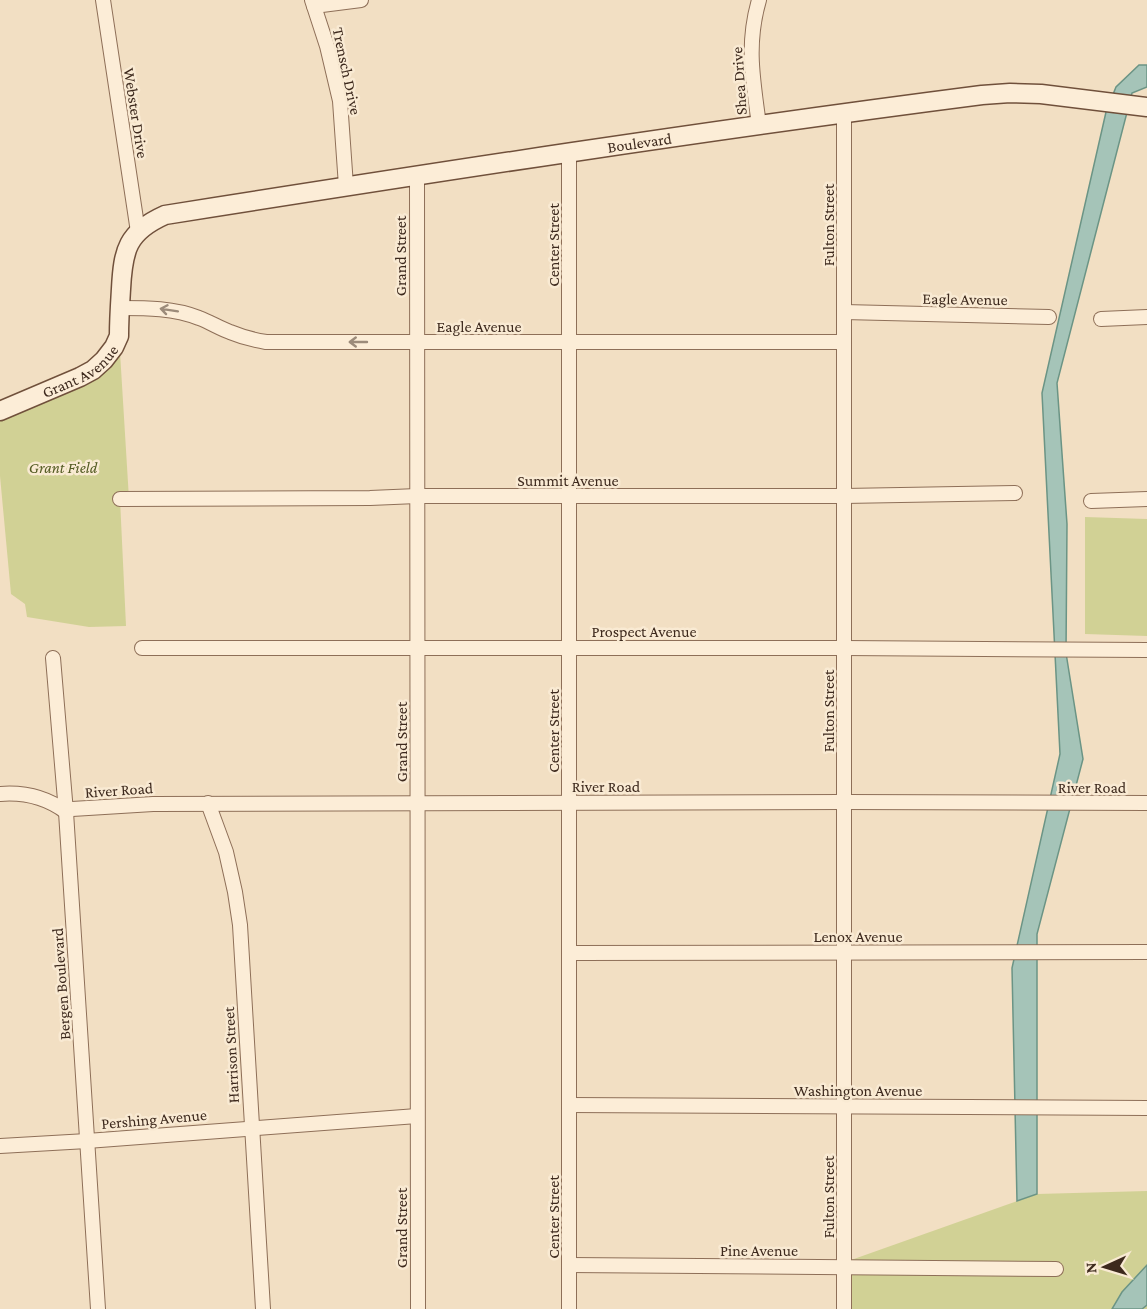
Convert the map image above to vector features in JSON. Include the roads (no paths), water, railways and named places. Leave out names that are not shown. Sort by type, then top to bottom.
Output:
[{"type":"street","name":"Webster Drive","points":[[103,0],[138,232]]},
{"type":"street","points":[[313,3],[361,0]]},
{"type":"street","name":"Shea Drive","points":[[759,0],[751,47],[751,69],[759,125]]},
{"type":"street","name":"Trensch Drive","points":[[313,3],[327,46],[340,101],[346,186]]},
{"type":"street","name":"Boulevard","points":[[138,232],[165,215],[759,125],[982,95],[1041,94],[1141,106]]},
{"type":"street","name":"Fulton Street","points":[[844,113],[844,1309]]},
{"type":"street","name":"Center Street","points":[[569,153],[569,1309]]},
{"type":"street","name":"Grand Street","points":[[417,176],[418,1309]]},
{"type":"street","name":"Grant Avenue","points":[[0,411],[80,377],[93,370],[104,360],[114,347],[118,336],[122,263],[126,250],[138,232]]},
{"type":"street","name":"Eagle Avenue","points":[[120,308],[154,308],[178,312],[199,318],[228,332],[266,342],[844,342]]},
{"type":"street","name":"Eagle Avenue","points":[[844,312],[1049,317]]},
{"type":"street","points":[[1101,320],[1147,317]]},
{"type":"street","name":"Summit Avenue","points":[[120,499],[844,496],[1015,493]]},
{"type":"street","points":[[1091,501],[1147,499]]},
{"type":"street","name":"Prospect Avenue","points":[[142,648],[1147,650]]},
{"type":"street","name":"Bergen Boulevard","points":[[53,658],[66,812],[98,1309]]},
{"type":"street","points":[[0,794],[28,795],[51,802],[66,812]]},
{"type":"street","name":"River Road","points":[[66,812],[72,809],[208,803],[1147,803]]},
{"type":"street","name":"Harrison Street","points":[[208,803],[225,852],[238,914],[263,1309]]},
{"type":"street","name":"Lenox Avenue","points":[[569,953],[1147,952]]},
{"type":"street","name":"Washington Avenue","points":[[569,1105],[1147,1108]]},
{"type":"street","name":"Pershing Avenue","points":[[0,1146],[417,1116]]},
{"type":"street","name":"Pine Avenue","points":[[569,1265],[1056,1269]]},
{"type":"park label","name":"Grant Field","points":[[63,467]]}]
